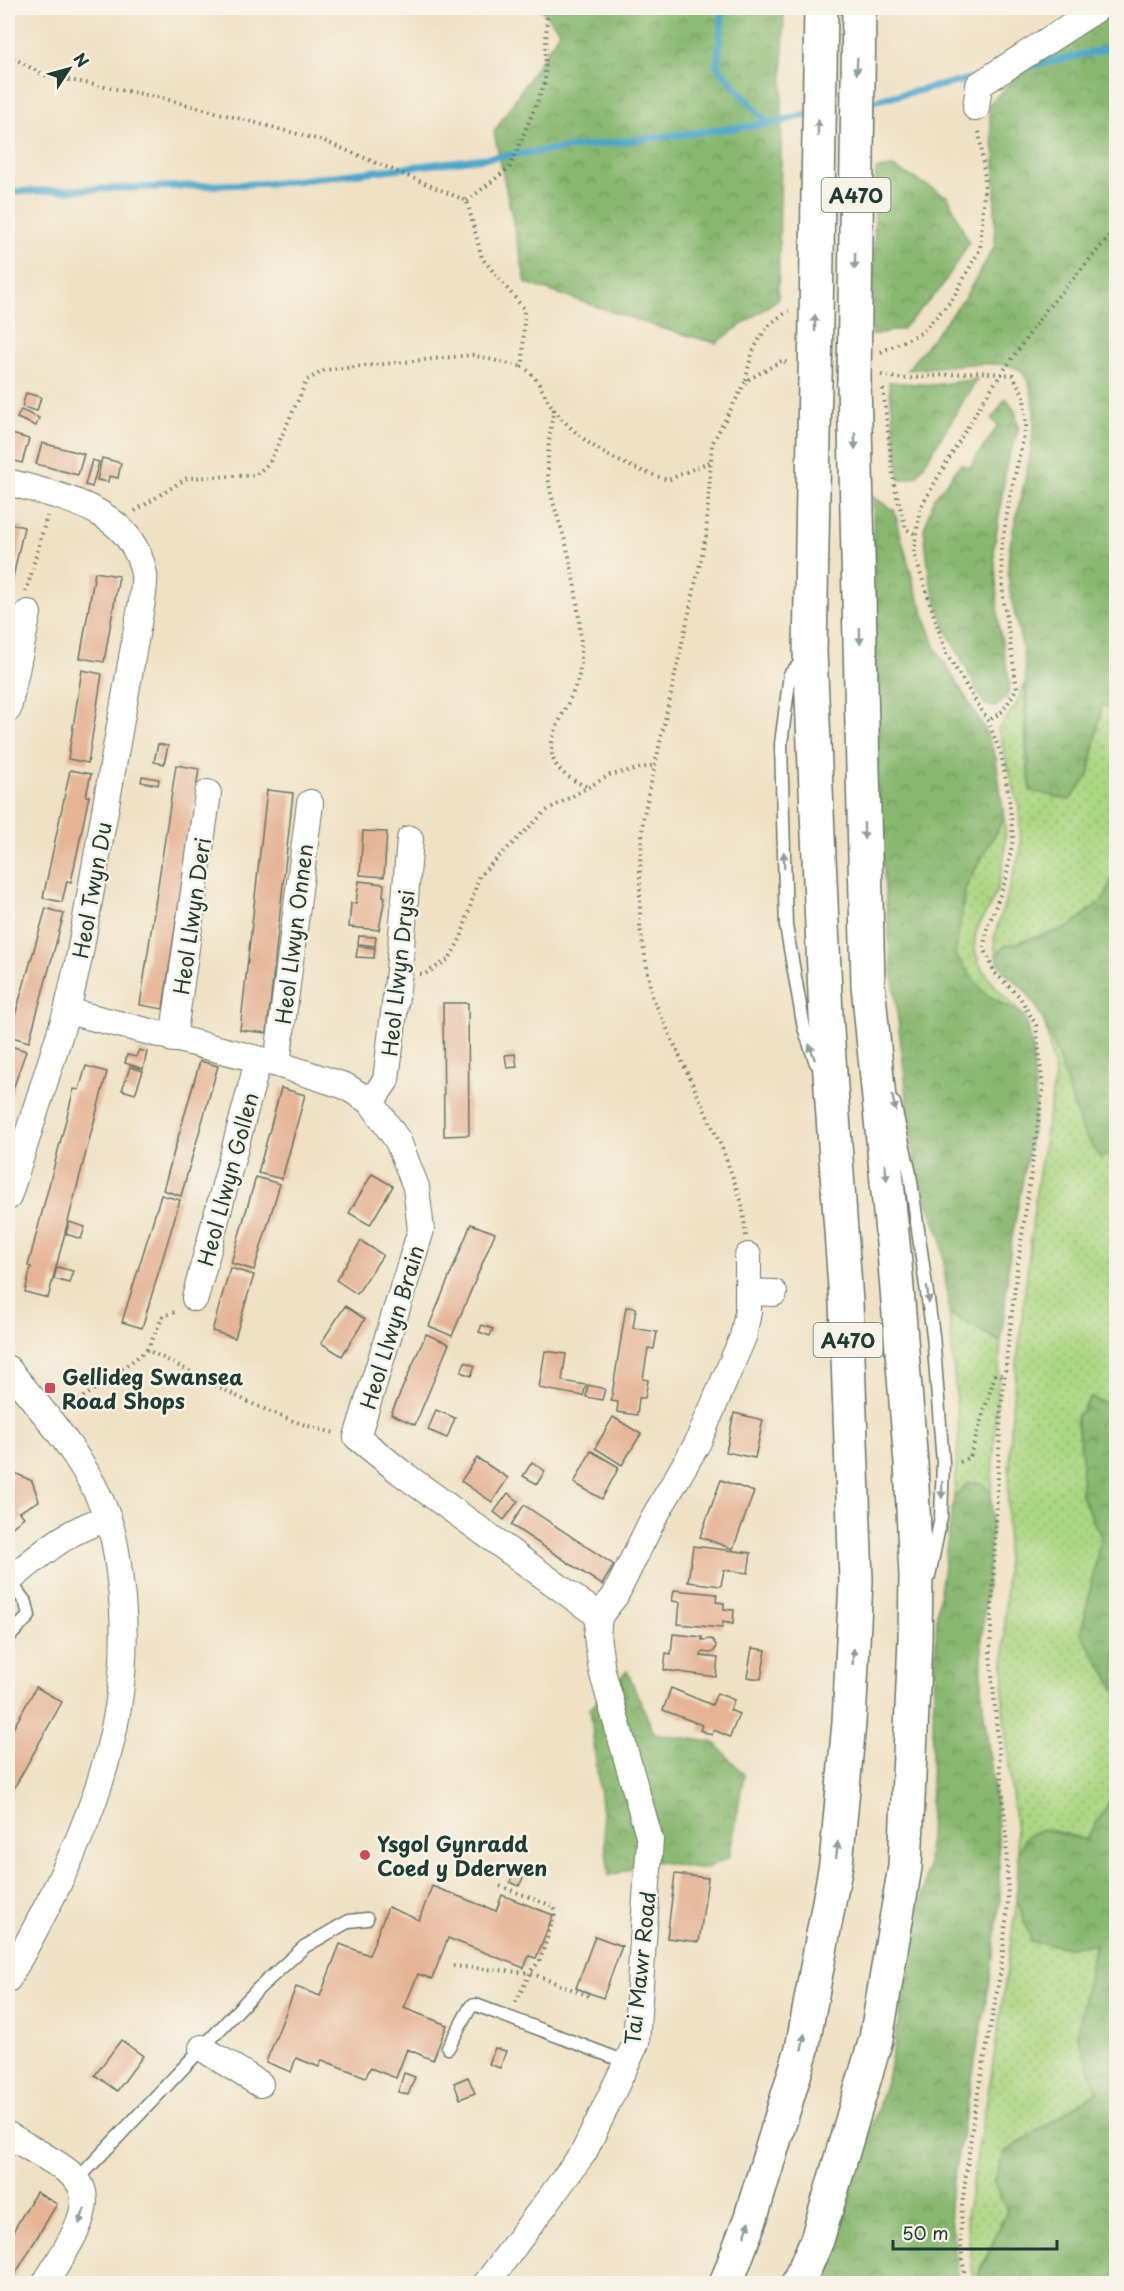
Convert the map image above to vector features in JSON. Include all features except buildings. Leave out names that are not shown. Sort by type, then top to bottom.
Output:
[{"type":"highway","name":"A470","points":[[726,2283],[751,2217],[802,2049],[836,1864],[848,1734],[856,1569],[846,1302],[832,1107],[810,652],[821,8]]},
{"type":"highway","name":"A470","points":[[798,2283],[823,2219],[876,2039],[905,1867],[915,1640],[916,1576],[911,1464],[895,1264],[868,985],[866,378],[859,8]]},
{"type":"street","points":[[976,108],[979,85],[1098,8]]},
{"type":"street","points":[[8,482],[87,505],[112,520]]},
{"type":"street","name":"Heol Twyn Du","points":[[8,1197],[67,1011],[79,958],[136,636],[144,575],[134,547],[112,520]]},
{"type":"street","points":[[8,709],[28,613]]},
{"type":"street","name":"Heol Llwyn Deri","points":[[173,1039],[208,793]]},
{"type":"street","name":"Heol Llwyn Onnen","points":[[267,1062],[310,803]]},
{"type":"street","name":"Heol Llwyn Drysi","points":[[371,1102],[386,1080],[399,971],[410,839]]},
{"type":"street","name":"Heol Llwyn Brain","points":[[67,1011],[267,1062],[345,1086],[371,1102],[398,1141],[416,1188],[421,1230],[357,1437],[399,1471],[598,1616]]},
{"type":"street","name":"Heol Llwyn Gollen","points":[[195,1298],[267,1062]]},
{"type":"street","points":[[598,1616],[615,1596],[653,1519],[697,1444],[743,1337],[748,1312],[748,1256]]},
{"type":"street","points":[[748,1292],[774,1293]]},
{"type":"street","points":[[8,1369],[51,1422],[82,1467],[108,1519],[124,1610],[124,1658],[115,1735],[104,1776],[81,1834],[8,1979]]},
{"type":"street","points":[[8,1580],[63,1539],[93,1522],[108,1519]]},
{"type":"street","name":"Tai Mawr Road","points":[[486,2283],[584,2152],[636,2043],[650,1840],[602,1671],[597,1636],[598,1616]]},
{"type":"street","points":[[202,2048],[260,2084]]},
{"type":"street","points":[[8,2135],[77,2180],[83,2190],[85,2207],[78,2227],[45,2283]]},
{"type":"lane","points":[[868,985],[910,1174],[933,1335],[943,1464],[941,1517],[915,1640]]},
{"type":"lane","points":[[8,1580],[26,1603],[29,1616],[8,1638]]},
{"type":"lane","points":[[77,2180],[258,1989],[304,1947],[349,1921],[367,1919]]},
{"type":"lane","points":[[448,2048],[471,2006],[626,2062]]},
{"type":"path","points":[[467,201],[510,166],[545,83],[547,14],[540,8]]},
{"type":"path","points":[[8,55],[44,75],[162,98],[324,141],[467,201]]},
{"type":"path","points":[[874,352],[885,352],[921,333],[952,300],[980,249],[985,179],[976,108]]},
{"type":"path","points":[[467,201],[482,258],[524,309],[523,367]]},
{"type":"path","points":[[966,2283],[960,2239],[962,2205],[974,2114],[1001,1970],[1008,1902],[1006,1832],[990,1652],[1005,1375],[1016,1277],[1043,1089],[1042,1057],[1036,1025],[1019,996],[994,972],[984,947],[987,929],[1006,879],[1013,838],[1009,797],[1001,754],[988,721],[946,653],[914,553],[915,534],[920,508],[984,399],[1046,310],[1116,229]]},
{"type":"path","points":[[746,381],[750,356],[763,333],[777,317],[797,307]]},
{"type":"path","points":[[112,520],[144,508],[187,478],[256,475],[270,462],[307,380],[325,370],[472,355],[523,367],[533,374],[554,409],[583,441],[628,467],[668,480],[712,461]]},
{"type":"path","points":[[783,360],[790,355]]},
{"type":"path","points":[[866,378],[886,399],[894,484],[906,529],[915,534]]},
{"type":"path","points":[[554,409],[548,445],[548,476],[568,550],[582,663],[570,697],[556,726],[551,749],[556,764],[569,779],[588,787]]},
{"type":"path","points":[[28,613],[24,601],[52,495]]},
{"type":"path","points":[[399,971],[425,975],[449,959],[461,938],[479,876],[546,811],[610,775],[655,765],[643,819],[640,868],[640,928],[652,996],[727,1161],[742,1203],[748,1256]]},
{"type":"path","points":[[51,1422],[147,1350],[163,1316],[195,1306],[195,1298]]},
{"type":"path","points":[[147,1350],[270,1410],[316,1429],[357,1437]]},
{"type":"path","points":[[943,1464],[960,1462],[970,1457],[995,1375],[1005,1375]]},
{"type":"path","points":[[500,1886],[555,1906],[555,1914],[540,1960],[530,1972],[508,2019]]},
{"type":"path","points":[[453,1966],[530,1972],[589,1996]]},
{"type":"green space","points":[[540,8],[784,8],[778,299],[716,343],[664,329],[526,283],[494,132],[560,31]]},
{"type":"green space","points":[[1116,8],[1116,714],[1102,704],[1089,775],[1070,800],[1031,791],[1025,668],[1010,594],[1008,563],[1010,546],[1025,482],[1033,433],[1034,410],[1031,389],[1023,373],[1015,368],[1002,365],[968,364],[907,370],[965,297],[995,245],[995,156],[988,105],[1042,53]]},
{"type":"green space","points":[[893,167],[948,197],[969,243],[940,289],[902,329],[872,335],[876,169]]},
{"type":"green space","points":[[977,379],[917,476],[900,480],[889,382],[934,385]]},
{"type":"green space","points":[[1006,398],[1015,411],[1019,429],[1007,461],[994,549],[999,627],[1010,684],[1007,696],[995,707],[985,705],[947,632],[930,581],[924,529],[934,498],[961,464],[969,468],[998,426],[992,419]]},
{"type":"green space","points":[[873,497],[894,510],[914,585],[936,649],[983,726],[996,758],[1004,818],[966,886],[955,955],[985,994],[1024,1016],[1032,1046],[1036,1108],[1011,1243],[1001,1342],[949,1313],[941,1238],[916,1174],[890,951],[876,774]]},
{"type":"green space","points":[[1025,683],[1026,759],[1031,791],[1089,775],[1102,704],[1116,714],[1116,868],[1104,899],[1068,928],[1005,946],[996,956],[994,938],[1021,849],[1019,807],[998,729],[1014,708]]},
{"type":"green space","points":[[1004,818],[1005,847],[1000,876],[995,895],[978,928],[974,942],[978,960],[988,978],[1024,1016],[985,994],[955,955],[966,886]]},
{"type":"green space","points":[[1116,868],[1116,1068],[1113,1067],[1116,1088],[1116,1153],[1101,1158],[1083,1131],[1053,1042],[1038,1010],[1028,994],[1002,969],[996,956],[1005,946],[1068,928],[1104,899]]},
{"type":"green space","points":[[1045,1023],[1100,1158],[1116,1153],[1116,1408],[1091,1398],[1076,1418],[1082,1453],[1081,1495],[1101,1537],[1081,1634],[1116,1690],[1116,1792],[1086,1840],[1055,1831],[1039,1831],[1025,1841],[1018,1852],[1003,1708],[1008,1495],[1012,1408],[1036,1192],[1055,1076]]},
{"type":"green space","points":[[949,1313],[1001,1342],[991,1493],[982,1483],[968,1483],[954,1497],[959,1433]]},
{"type":"green space","points":[[1091,1398],[1116,1408],[1116,1690],[1081,1634],[1101,1537],[1081,1495],[1082,1453],[1076,1418]]},
{"type":"green space","points":[[968,1483],[982,1483],[991,1493],[992,1526],[982,1639],[982,1697],[997,1815],[1000,1899],[990,1981],[949,2202],[959,2283],[822,2283],[888,2075],[928,1868],[937,1612],[954,1497]]},
{"type":"green space","points":[[627,1671],[654,1733],[715,1743],[744,1775],[729,1857],[704,1869],[654,1861],[609,1876],[590,1708]]},
{"type":"green space","points":[[1116,1792],[1116,2283],[976,2283],[1007,2211],[993,2182],[1005,2152],[1098,2092],[1077,2034],[1095,1944],[1070,1947],[1032,1942],[1017,1900],[1018,1852],[1026,1837],[1042,1829],[1086,1840]]},
{"type":"green space","points":[[1017,1900],[1032,1942],[1070,1947],[1095,1943],[1077,2034],[1098,2092],[1005,2152],[993,2182],[1007,2211],[974,2283],[966,2217],[992,2070]]},
{"type":"waterway","points":[[723,8],[717,66],[768,124]]},
{"type":"waterway","points":[[1026,67],[1116,47]]},
{"type":"waterway","points":[[868,102],[974,78]]},
{"type":"waterway","points":[[8,192],[277,183],[768,124],[810,114]]},
{"type":"place","name":"Gellideg Swansea Road Shops","points":[[50,1388]]},
{"type":"place","name":"Ysgol Gynradd Coed y Dderwen","points":[[365,1855]]}]
